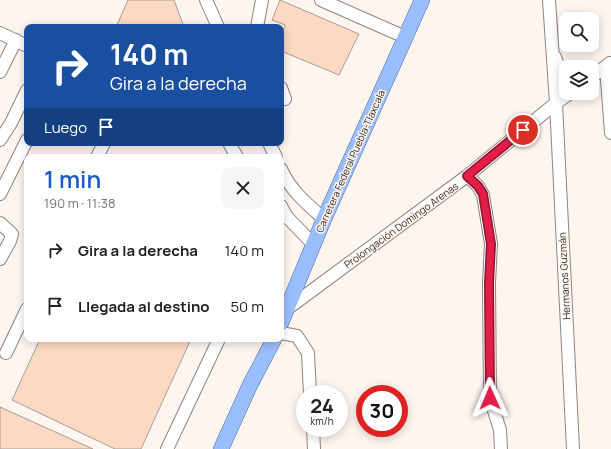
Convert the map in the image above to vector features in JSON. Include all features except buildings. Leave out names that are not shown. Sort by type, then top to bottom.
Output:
[{"type":"main road","name":"Carretera Federal Puebla-Tlaxcala","points":[[284,316],[313,244],[420,1]]},
{"type":"main road","points":[[221,449],[250,385],[272,342]]},
{"type":"street","points":[[206,0],[217,24]]},
{"type":"street","points":[[258,24],[262,0]]},
{"type":"street","points":[[321,0],[405,37]]},
{"type":"street","name":"Hermanos Guzmán","points":[[549,0],[556,103],[573,449]]},
{"type":"street","points":[[0,33],[24,44]]},
{"type":"street","points":[[0,72],[16,40]]},
{"type":"street","points":[[553,51],[559,66]]},
{"type":"street","points":[[599,72],[608,65]]},
{"type":"street","points":[[608,65],[611,133]]},
{"type":"street","points":[[0,140],[11,123],[24,96]]},
{"type":"street","name":"Prolongación Domingo Arenas","points":[[284,316],[467,176],[560,100]]},
{"type":"street","points":[[0,194],[24,146]]},
{"type":"street","points":[[467,176],[478,186],[483,194],[491,244],[489,283],[490,398],[500,430],[501,449]]},
{"type":"street","points":[[284,177],[301,199],[324,219]]},
{"type":"street","points":[[284,212],[287,218],[313,244]]},
{"type":"street","points":[[0,223],[12,234],[10,241],[0,259]]},
{"type":"street","points":[[6,353],[24,315]]},
{"type":"street","points":[[284,334],[297,336],[308,352],[310,385]]},
{"type":"street","points":[[166,449],[218,342]]},
{"type":"street","points":[[313,437],[314,449]]},
{"type":"route","points":[[490,398],[489,283],[491,244],[483,194],[478,186],[467,176],[523,130]]}]
